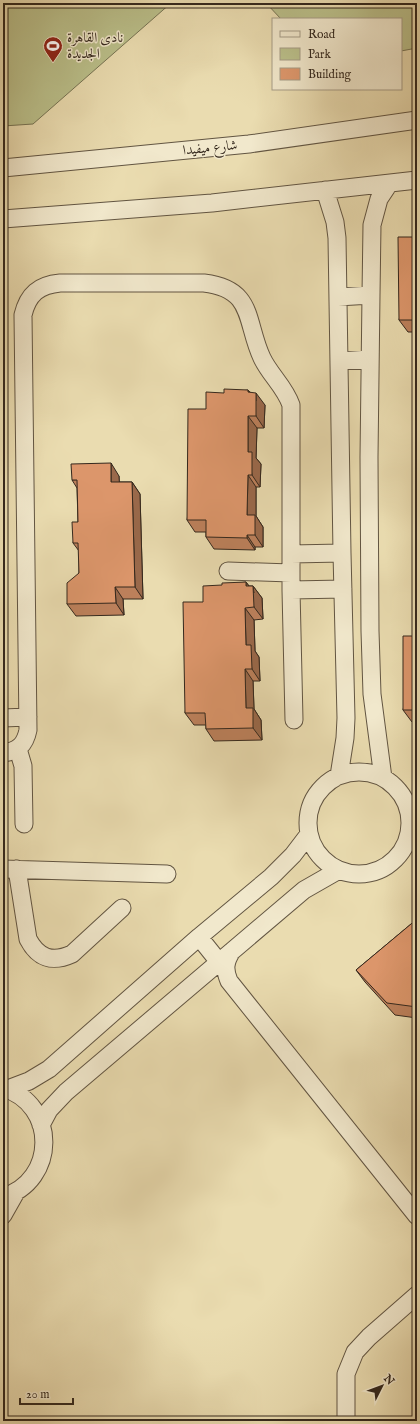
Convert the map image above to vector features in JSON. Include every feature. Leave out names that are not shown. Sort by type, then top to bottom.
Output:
[{"type":"street","name":"شارع ميفيدا","points":[[3,168],[249,144],[417,120]]},
{"type":"street","points":[[3,219],[212,203],[417,180]]},
{"type":"street","points":[[383,778],[373,713],[371,679],[369,473],[370,359],[372,224],[379,199],[389,184]]},
{"type":"street","points":[[325,190],[335,222],[337,238],[346,718],[345,738],[339,776]]},
{"type":"street","points":[[24,824],[23,766],[11,751],[24,743],[27,737],[28,717],[23,315],[28,299],[39,289],[51,284],[204,283],[223,287],[239,298],[245,306],[262,358],[271,373],[286,392],[291,405],[291,590],[294,720]]},
{"type":"street","points":[[338,297],[371,295]]},
{"type":"street","points":[[339,361],[370,359]]},
{"type":"street","points":[[291,554],[342,553]]},
{"type":"street","points":[[228,571],[291,573]]},
{"type":"street","points":[[291,590],[343,589]]},
{"type":"street","points":[[3,718],[28,717]]},
{"type":"street","points":[[354,772],[369,773],[383,778],[410,798],[410,845],[387,866],[376,871],[364,874],[352,874],[339,870],[326,862],[315,849],[309,834],[308,820],[311,806],[317,794],[327,783],[339,776],[354,772]]},
{"type":"street","points":[[5,1089],[29,1081],[49,1068],[199,937],[271,877],[293,855],[309,834]]},
{"type":"street","points":[[122,908],[72,954],[64,958],[46,958],[38,954],[28,939],[10,869],[167,874]]},
{"type":"street","points":[[41,1125],[49,1110],[60,1097],[304,890],[339,870]]},
{"type":"street","points":[[199,937],[226,956]]},
{"type":"street","points":[[226,956],[225,972],[229,981],[417,1216]]},
{"type":"street","points":[[3,1215],[10,1195],[27,1184],[35,1174],[41,1163],[44,1150],[44,1137],[41,1125],[32,1107],[17,1094],[5,1089]]},
{"type":"street","points":[[346,1421],[346,1374],[355,1352],[368,1337],[417,1295]]},
{"type":"green space","name":"نادى القاهرة الجديدة","points":[[3,3],[171,3],[33,124],[3,126]]},
{"type":"green space","points":[[266,3],[417,3],[417,48],[402,51],[402,18],[280,18]]},
{"type":"building","points":[[398,237],[417,237],[417,320],[399,320]]},
{"type":"building","points":[[224,389],[248,390],[248,392],[256,393],[256,416],[248,416],[248,452],[252,452],[252,475],[248,475],[247,515],[255,515],[255,535],[247,535],[247,538],[206,537],[206,520],[187,520],[188,409],[206,409],[206,392],[224,393]]},
{"type":"building","points":[[111,463],[111,482],[132,482],[135,587],[115,587],[116,603],[67,604],[67,583],[79,573],[78,543],[73,543],[72,522],[78,522],[77,480],[72,480],[71,464]]},
{"type":"building","points":[[246,582],[246,586],[253,586],[254,607],[245,608],[246,645],[251,645],[252,669],[245,669],[246,708],[253,708],[253,728],[206,729],[205,713],[185,713],[183,602],[203,602],[203,586],[222,585],[222,583]]},
{"type":"building","points":[[403,636],[417,636],[417,710],[403,710]]},
{"type":"building","points":[[417,919],[417,1007],[387,1003],[356,970]]},
{"type":"place","name":"نادى القاهرة الجديدة","points":[[53,63]]}]
